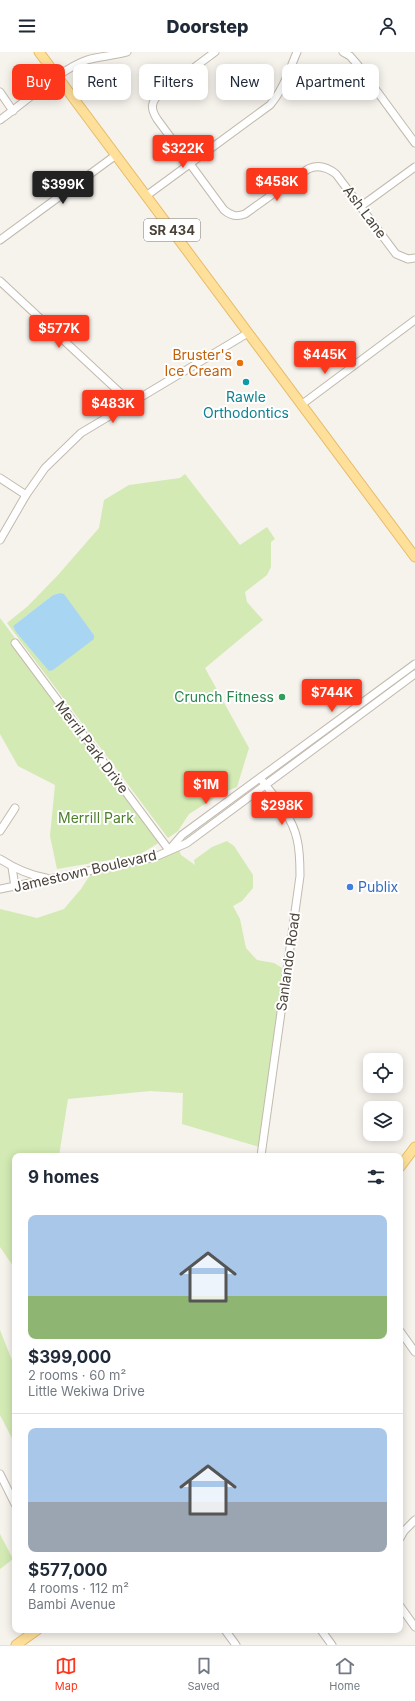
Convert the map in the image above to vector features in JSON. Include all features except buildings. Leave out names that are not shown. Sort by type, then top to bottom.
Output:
[{"type":"main road","name":"SR 434","points":[[39,52],[48,64]]},
{"type":"main road","name":"SR 434","points":[[65,87],[415,557]]},
{"type":"main road","points":[[403,1163],[415,1146]]},
{"type":"main road","points":[[16,1645],[33,1633]]},
{"type":"street","points":[[65,72],[86,60],[124,52]]},
{"type":"street","points":[[190,163],[157,119],[153,112],[153,100],[160,93],[215,52]]},
{"type":"street","points":[[146,196],[270,105],[278,96],[297,52]]},
{"type":"street","points":[[343,52],[350,56],[357,64],[415,143]]},
{"type":"street","points":[[0,92],[13,110]]},
{"type":"street","points":[[0,120],[27,100]]},
{"type":"street","points":[[0,240],[116,156]]},
{"type":"street","name":"Ash Lane","points":[[190,163],[224,210],[233,216],[245,214],[308,168],[312,166],[329,168],[336,174],[396,254],[411,259]]},
{"type":"street","points":[[360,207],[415,167]]},
{"type":"street","points":[[0,281],[130,402]]},
{"type":"street","points":[[301,405],[415,320]]},
{"type":"street","points":[[0,540],[26,495],[45,468],[82,433],[130,402],[248,332]]},
{"type":"street","points":[[0,478],[26,495]]},
{"type":"street","name":"Merril Park Drive","points":[[15,643],[169,850]]},
{"type":"street","name":"Jamestown Boulevard","points":[[169,850],[182,835],[415,664]]},
{"type":"street","name":"Jamestown Boulevard","points":[[0,889],[123,865],[155,857],[187,843],[415,674]]},
{"type":"street","name":"Sanlando Road","points":[[260,778],[291,822],[297,838],[300,856],[300,876],[261,1153]]},
{"type":"street","points":[[0,831],[15,808]]},
{"type":"street","points":[[0,859],[12,867],[35,876],[50,879]]},
{"type":"street","points":[[12,867],[15,887]]},
{"type":"street","points":[[403,1335],[415,1352]]},
{"type":"street","points":[[0,1474],[12,1498]]},
{"type":"street","points":[[403,1533],[415,1520]]},
{"type":"street","points":[[403,1610],[415,1627]]},
{"type":"street","points":[[227,1633],[236,1645]]},
{"type":"street","points":[[323,1633],[332,1645]]},
{"type":"green space","points":[[185,474],[240,545],[267,527],[275,539],[271,542],[271,567],[267,575],[245,592],[247,602],[263,620],[205,668],[249,748],[237,787],[222,793],[189,814],[178,831],[168,838],[7,623],[28,606],[58,575],[99,528],[104,500],[129,485],[180,478]],"holes":[[[60,593],[64,595],[94,635],[53,670],[13,626],[53,595]]]},
{"type":"green space","name":"Merrill Park","points":[[0,618],[165,839],[139,855],[57,869],[50,836],[55,785],[18,766],[0,734]]},
{"type":"green space","points":[[227,841],[234,846],[253,875],[253,888],[242,901],[233,906],[240,919],[246,948],[257,960],[274,963],[284,969],[259,1147],[182,1124],[183,1093],[150,1091],[68,1099],[59,1153],[12,1153],[12,1265],[0,1247],[0,909],[37,918],[64,909],[81,889],[90,875],[156,860],[179,850],[181,855],[195,865],[194,860],[212,847]]},
{"type":"green space","points":[[0,1330],[12,1360],[12,1438],[0,1415]]},
{"type":"green space","points":[[0,1534],[12,1560],[0,1569]]},
{"type":"water","points":[[60,593],[64,594],[94,635],[94,639],[53,670],[49,671],[16,632],[13,626],[53,595]]},
{"type":"place","name":"Bruster's Ice Cream","points":[[240,363]]},
{"type":"place","name":"Rawle Orthodontics","points":[[246,382]]},
{"type":"place","name":"Crunch Fitness","points":[[282,697]]},
{"type":"place","name":"Publix","points":[[350,887]]}]
